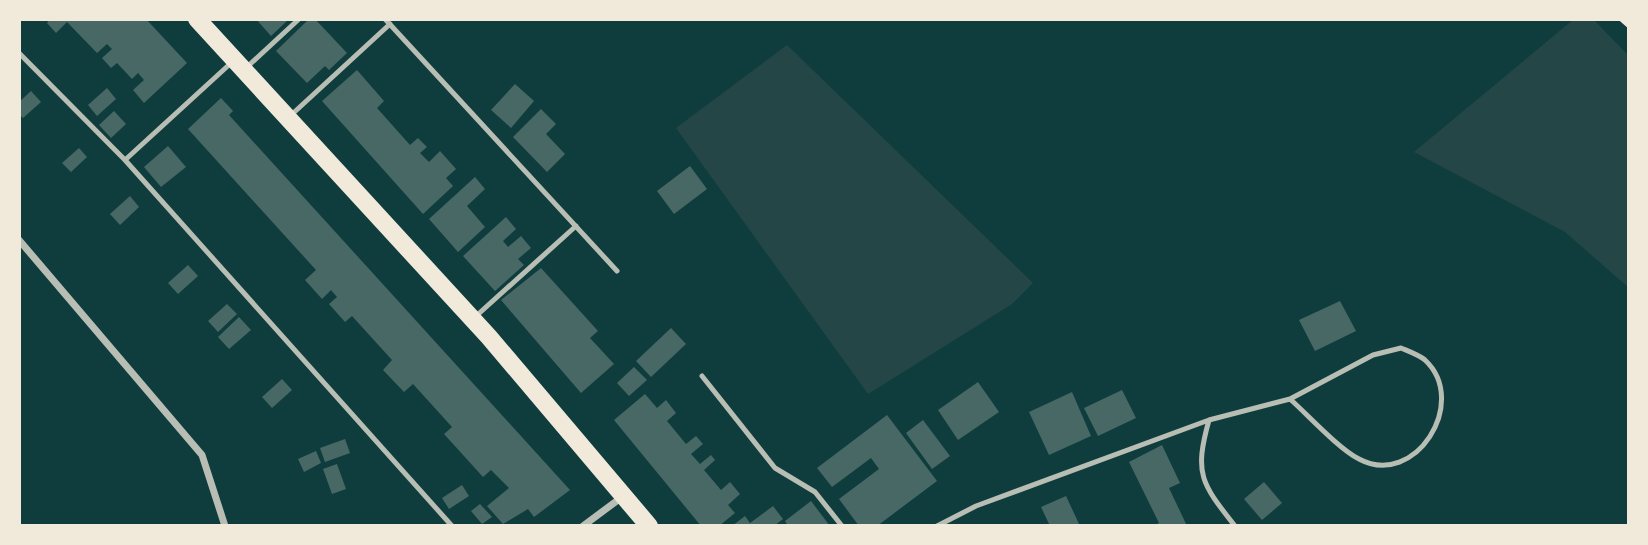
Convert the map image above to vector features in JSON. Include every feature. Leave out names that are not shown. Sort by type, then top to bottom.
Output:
[{"type":"main road","points":[[197,19],[472,319],[649,526]]},
{"type":"street","points":[[19,240],[202,455],[225,526]]},
{"type":"street","points":[[583,526],[624,495]]},
{"type":"lane","points":[[125,160],[299,19]]},
{"type":"lane","points":[[288,118],[387,22],[617,271]]},
{"type":"lane","points":[[19,53],[125,160],[452,526]]},
{"type":"lane","points":[[472,319],[576,226]]},
{"type":"lane","points":[[937,526],[976,506],[1209,420],[1290,399],[1373,355],[1401,348],[1425,360],[1441,384],[1442,410],[1434,429],[1421,447],[1404,462],[1385,465],[1359,459],[1290,399]]},
{"type":"lane","points":[[702,376],[775,468],[815,492],[842,526]]},
{"type":"lane","points":[[1209,420],[1199,456],[1203,480],[1235,526]]},
{"type":"path","points":[[1621,19],[1629,26]]},
{"type":"shaded area","points":[[1574,19],[1593,19],[1629,56],[1629,288],[1565,232],[1414,152]]},
{"type":"shaded area","points":[[787,45],[1033,283],[1012,304],[868,394],[676,128]]},
{"type":"building","points":[[50,19],[146,19],[187,63],[144,103],[133,90],[144,80],[138,73],[132,79],[117,63],[111,68],[102,58],[112,49],[107,44],[97,53],[67,22],[56,33],[47,23]]},
{"type":"building","points":[[256,19],[289,19],[271,36]]},
{"type":"building","points":[[309,19],[315,19],[347,53],[329,70],[325,66],[307,83],[276,51]]},
{"type":"building","points":[[357,70],[384,101],[377,108],[410,145],[418,138],[427,147],[420,153],[429,162],[440,151],[456,169],[446,178],[453,186],[423,214],[322,101]]},
{"type":"building","points":[[515,84],[534,101],[511,128],[491,110]]},
{"type":"building","points":[[107,88],[116,99],[97,116],[88,105]]},
{"type":"building","points":[[31,91],[41,102],[23,118],[19,114],[19,102]]},
{"type":"building","points":[[221,98],[233,111],[229,115],[570,490],[534,517],[528,509],[503,524],[487,506],[509,488],[491,470],[483,477],[444,434],[452,427],[413,384],[404,392],[383,370],[392,360],[352,316],[345,322],[329,304],[337,297],[331,290],[322,299],[305,280],[316,270],[188,129]]},
{"type":"building","points":[[541,109],[556,124],[546,134],[565,154],[547,172],[513,137]]},
{"type":"building","points":[[114,111],[126,124],[111,138],[99,125]]},
{"type":"building","points":[[168,146],[186,167],[161,187],[144,167]]},
{"type":"building","points":[[79,148],[87,157],[71,172],[62,163]]},
{"type":"building","points":[[690,166],[707,189],[674,214],[657,191]]},
{"type":"building","points":[[475,177],[485,189],[467,206],[485,227],[458,252],[429,219]]},
{"type":"building","points":[[130,196],[139,207],[120,225],[110,214]]},
{"type":"building","points":[[506,217],[516,229],[503,241],[508,247],[521,236],[531,248],[518,259],[524,265],[495,291],[463,256]]},
{"type":"building","points":[[188,265],[198,276],[178,294],[168,283]]},
{"type":"building","points":[[541,268],[598,331],[590,338],[614,364],[581,393],[501,300]]},
{"type":"building","points":[[1340,301],[1356,331],[1315,351],[1299,320]]},
{"type":"building","points":[[227,304],[237,314],[218,332],[208,321]]},
{"type":"building","points":[[239,317],[251,330],[229,349],[218,337]]},
{"type":"building","points":[[671,328],[686,344],[651,377],[636,361]]},
{"type":"building","points":[[634,367],[647,380],[629,396],[617,383]]},
{"type":"building","points":[[282,379],[292,390],[272,408],[262,397]]},
{"type":"building","points":[[978,382],[999,412],[958,440],[938,410]]},
{"type":"building","points":[[1122,390],[1136,418],[1098,436],[1084,408]]},
{"type":"building","points":[[1072,392],[1091,436],[1049,455],[1029,412]]},
{"type":"building","points":[[645,394],[657,408],[666,400],[676,413],[667,421],[686,444],[696,436],[703,444],[691,454],[700,464],[711,455],[715,460],[704,470],[721,490],[730,482],[740,494],[728,505],[735,513],[719,526],[701,526],[614,420]]},
{"type":"building","points":[[887,415],[937,481],[877,526],[859,526],[839,499],[879,469],[871,458],[832,487],[817,468]]},
{"type":"building","points":[[923,420],[950,456],[932,469],[906,433]]},
{"type":"building","points":[[345,439],[350,453],[325,462],[320,448]]},
{"type":"building","points":[[1162,445],[1180,483],[1169,488],[1187,526],[1152,526],[1159,523],[1129,462]]},
{"type":"building","points":[[316,451],[321,463],[304,472],[298,459]]},
{"type":"building","points":[[337,464],[346,489],[332,494],[323,469]]},
{"type":"building","points":[[1264,482],[1282,503],[1262,520],[1244,499]]},
{"type":"building","points":[[462,485],[469,496],[449,509],[442,498]]},
{"type":"building","points":[[1066,496],[1080,526],[1050,526],[1041,507]]},
{"type":"building","points":[[811,501],[830,526],[788,526],[785,521]]},
{"type":"building","points":[[480,504],[492,517],[482,524],[471,511]]},
{"type":"building","points":[[773,506],[783,519],[774,526],[732,526],[745,516],[750,523]]}]
